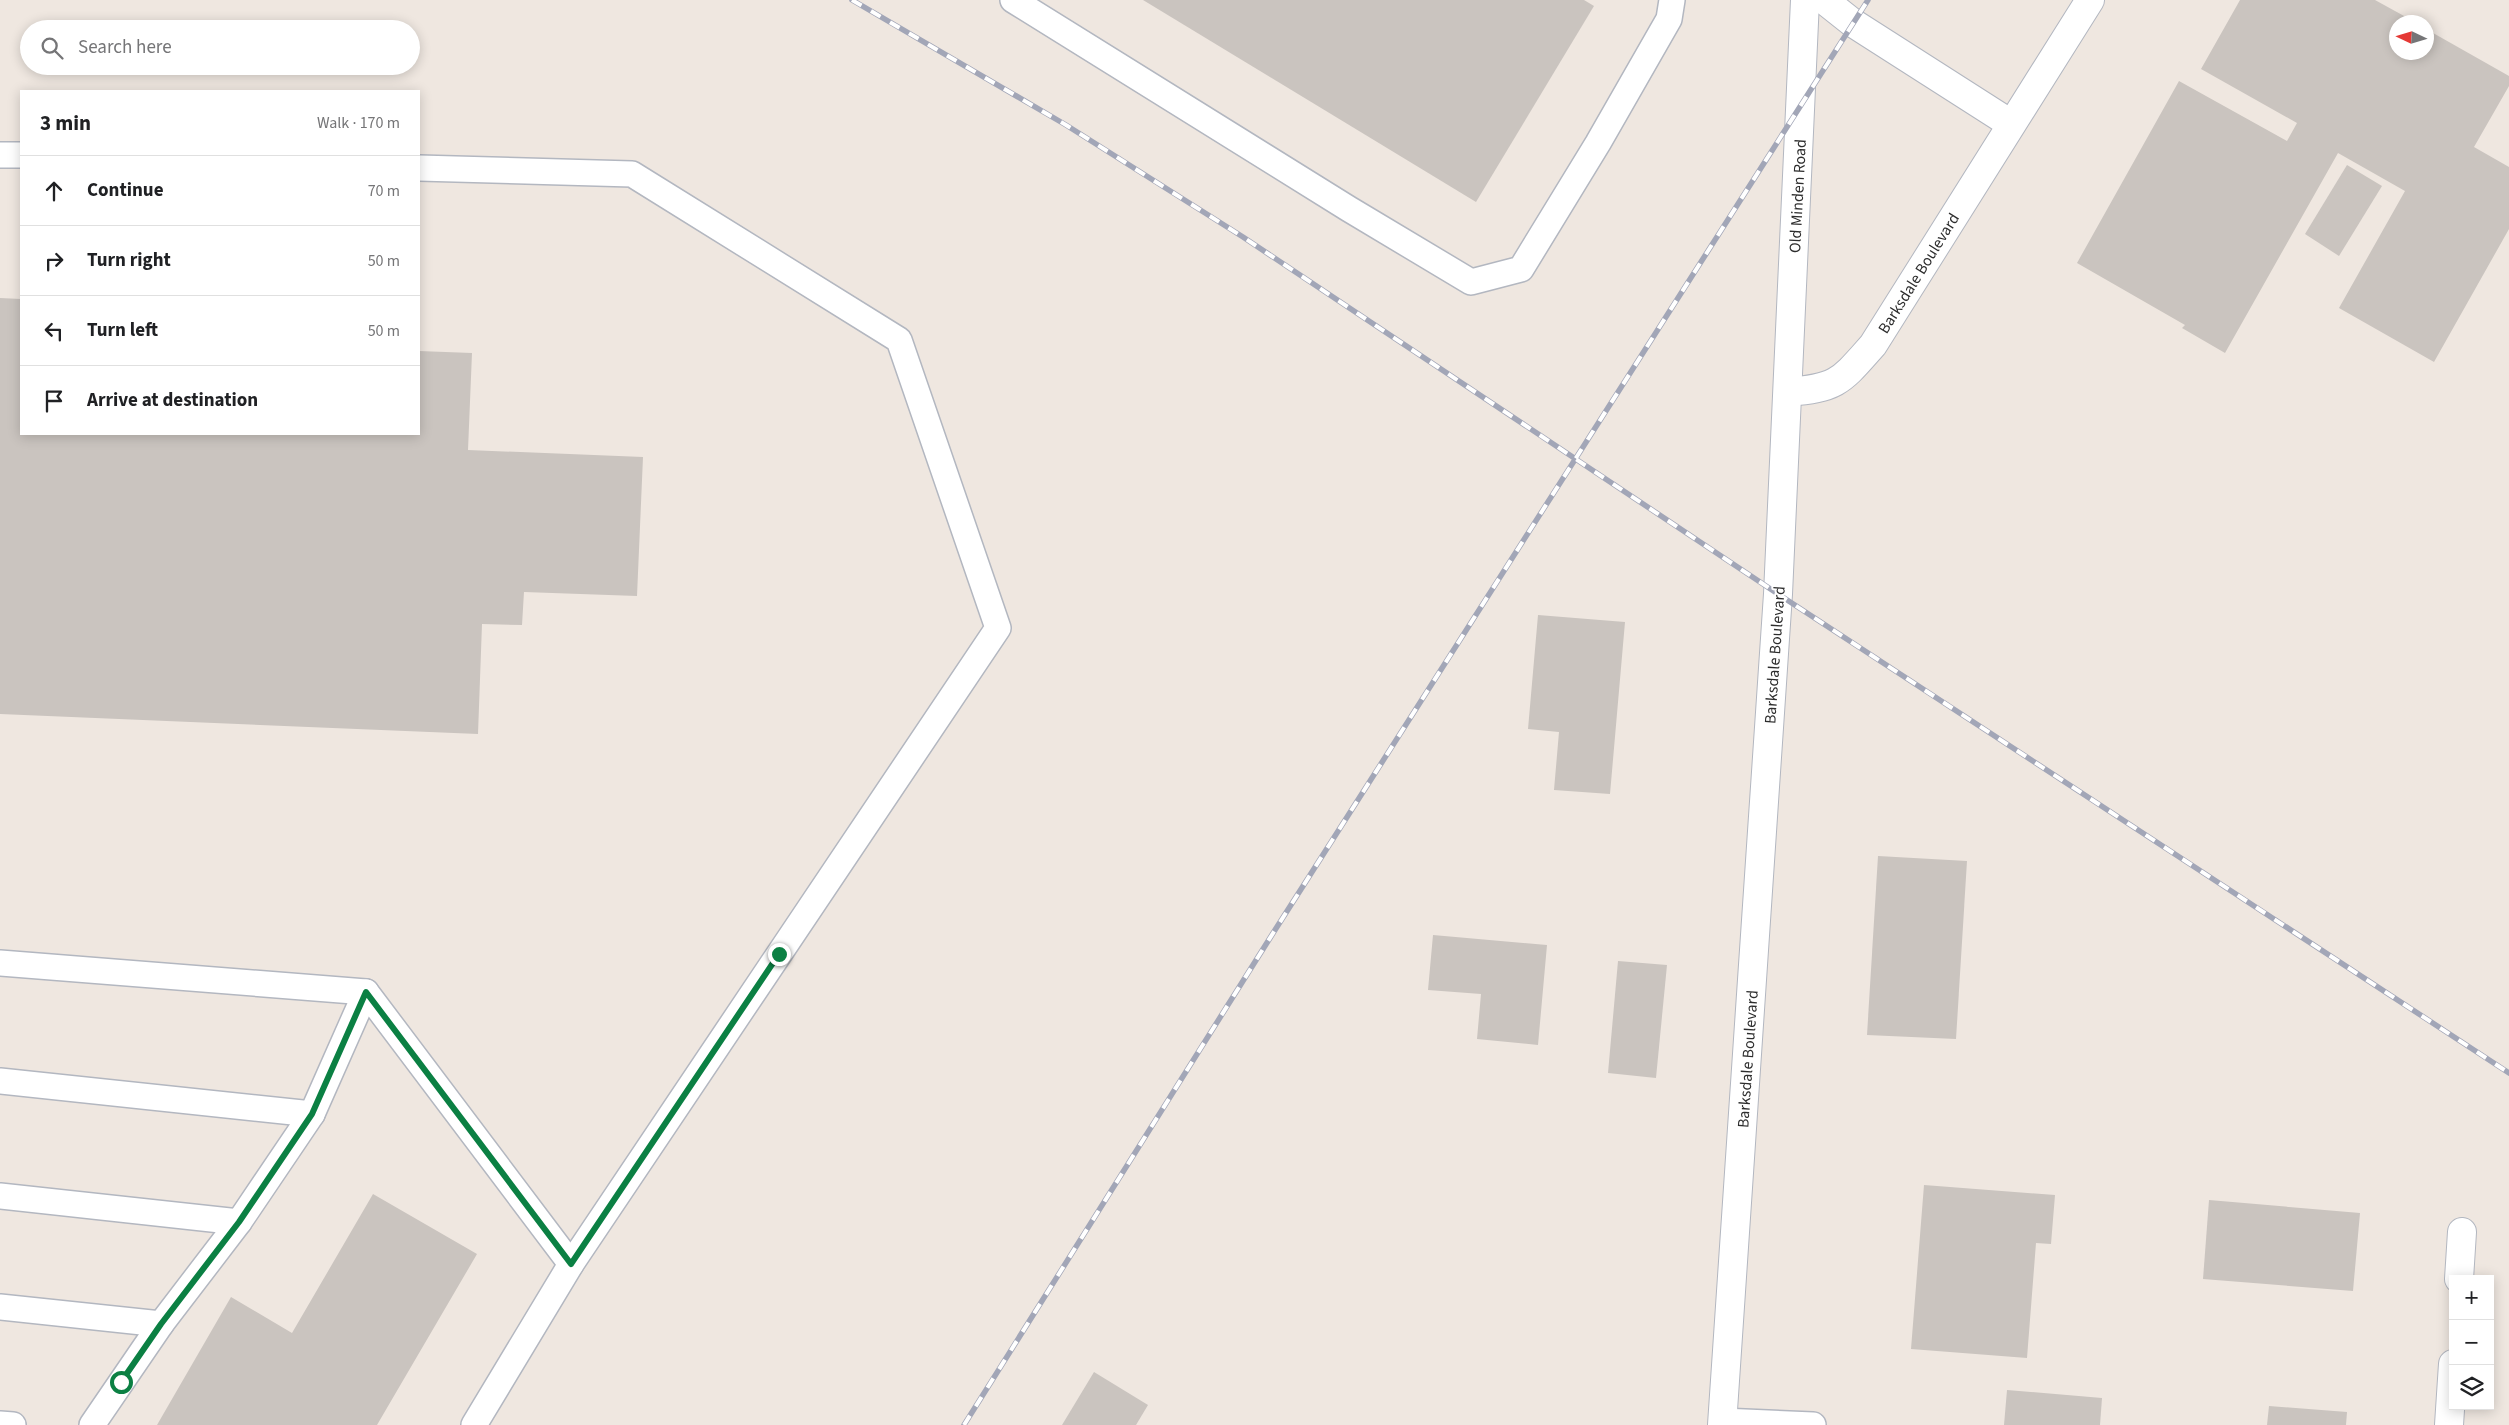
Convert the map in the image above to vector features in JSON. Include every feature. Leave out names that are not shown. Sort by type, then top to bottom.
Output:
[{"type":"main road","name":"Old Minden Road","points":[[1788,392],[1805,0]]},
{"type":"main road","points":[[1824,0],[1854,23],[2011,124]]},
{"type":"main road","name":"Barksdale Boulevard","points":[[1722,1423],[1777,604],[1788,392],[1816,390],[1834,384],[1850,370],[1872,345],[2090,0]]},
{"type":"main road","points":[[2459,1275],[2462,1232]]},
{"type":"main road","points":[[2448,1425],[2453,1365]]},
{"type":"lane","points":[[1013,0],[1349,209],[1471,282],[1521,269],[1598,143],[1669,19],[1672,0]]},
{"type":"lane","points":[[0,154],[20,155]]},
{"type":"lane","points":[[420,168],[632,174],[899,340],[998,628],[571,1264],[474,1425]]},
{"type":"lane","points":[[0,964],[366,992],[571,1264]]},
{"type":"lane","points":[[92,1425],[161,1324],[239,1222],[312,1114],[366,992]]},
{"type":"lane","points":[[0,1080],[312,1114]]},
{"type":"lane","points":[[0,1196],[239,1222]]},
{"type":"lane","points":[[0,1307],[161,1324]]},
{"type":"lane","points":[[1722,1423],[1813,1425]]},
{"type":"lane","points":[[0,1424],[13,1425]]},
{"type":"building","points":[[1143,0],[1584,0],[1594,6],[1476,202]]},
{"type":"building","points":[[2240,0],[2375,0],[2402,15],[2389,15],[2389,60],[2434,60],[2434,34],[2509,76],[2509,86],[2474,147],[2509,167],[2509,229],[2434,362],[2339,308],[2405,191],[2338,153],[2225,353],[2182,328],[2185,325],[2077,263],[2179,81],[2287,141],[2297,123],[2201,69]]},
{"type":"building","points":[[2347,165],[2382,186],[2339,256],[2305,234]]},
{"type":"building","points":[[0,298],[20,299],[20,435],[420,435],[420,351],[472,353],[468,450],[643,457],[637,596],[524,592],[522,625],[482,624],[478,734],[0,714]]},
{"type":"building","points":[[1538,615],[1625,622],[1610,794],[1554,790],[1559,732],[1528,729]]},
{"type":"building","points":[[1878,856],[1967,861],[1956,1039],[1867,1035]]},
{"type":"building","points":[[1433,935],[1547,945],[1538,1045],[1477,1039],[1481,994],[1428,990]]},
{"type":"building","points":[[1618,961],[1667,965],[1656,1078],[1608,1073]]},
{"type":"building","points":[[1924,1185],[2055,1195],[2051,1244],[2036,1243],[2027,1358],[1911,1349]]},
{"type":"building","points":[[373,1194],[477,1254],[377,1425],[157,1425],[231,1297],[292,1333]]},
{"type":"building","points":[[2209,1200],[2360,1213],[2353,1291],[2203,1279]]},
{"type":"building","points":[[1094,1372],[1148,1405],[1136,1425],[1062,1425]]},
{"type":"building","points":[[2007,1390],[2102,1398],[2100,1425],[2004,1425]]},
{"type":"building","points":[[2269,1406],[2347,1412],[2346,1425],[2267,1425]]},
{"type":"railway","points":[[852,0],[1066,125],[1243,237],[1778,594],[2509,1073]]},
{"type":"railway","points":[[964,1425],[1275,930],[1868,0]]},
{"type":"route","points":[[121,1382],[161,1324],[239,1222],[312,1114],[366,992],[571,1264],[779,954]]}]
